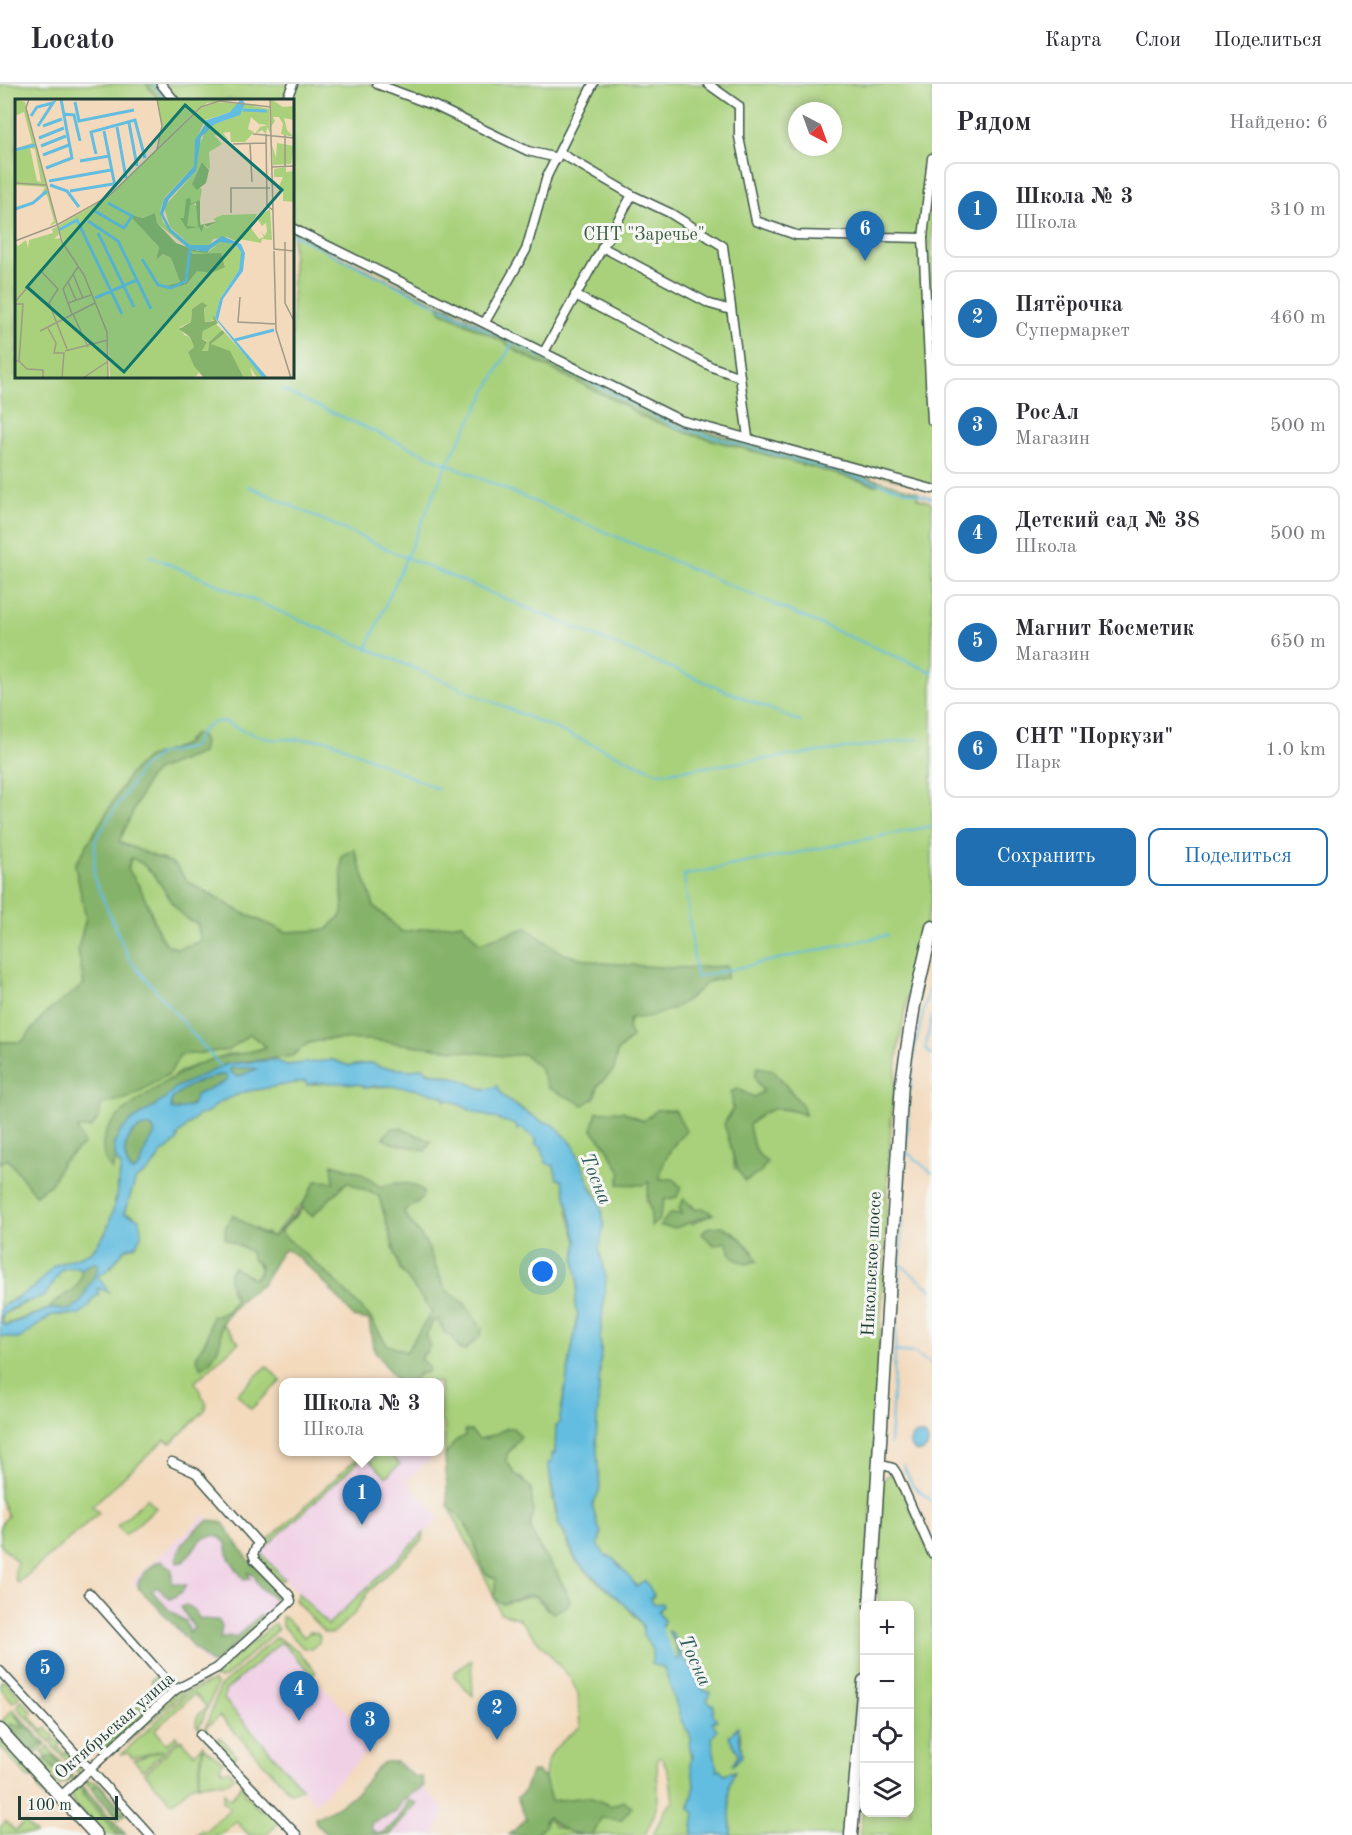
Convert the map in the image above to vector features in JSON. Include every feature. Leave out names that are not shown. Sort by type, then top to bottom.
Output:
[{"type":"main road","name":"Никольское шоссе","points":[[870,1601],[902,1082],[916,995],[932,927]]},
{"type":"main road","points":[[852,1835],[862,1709]]},
{"type":"main road","points":[[0,1730],[96,1835]]},
{"type":"street","points":[[161,84],[173,99]]},
{"type":"street","points":[[286,99],[293,84]]},
{"type":"street","points":[[377,84],[435,106],[528,151],[558,155],[670,213],[723,246],[748,438]]},
{"type":"street","points":[[485,322],[526,250],[547,176],[593,84]]},
{"type":"street","points":[[708,84],[740,106],[739,137],[756,221],[796,235],[923,238]]},
{"type":"street","points":[[932,158],[923,238],[932,421]]},
{"type":"street","points":[[544,352],[632,195]]},
{"type":"street","points":[[294,229],[680,420],[932,489]]},
{"type":"street","points":[[602,247],[710,304],[731,310]]},
{"type":"street","points":[[575,295],[712,367],[740,377]]},
{"type":"street","name":"Октябрьская улица","points":[[60,1796],[175,1690],[217,1668],[291,1601],[289,1595],[255,1560],[253,1554],[258,1543],[196,1473],[172,1462]]},
{"type":"street","points":[[879,1464],[893,1468],[897,1474],[932,1553]]},
{"type":"street","points":[[89,1593],[175,1690]]},
{"type":"street","points":[[0,1671],[150,1835]]},
{"type":"street","points":[[200,1735],[297,1835]]},
{"type":"shaded area","points":[[365,1456],[429,1456],[431,1458],[406,1481],[440,1518],[328,1625],[260,1552]]},
{"type":"shaded area","points":[[205,1515],[282,1600],[209,1666],[132,1581]]},
{"type":"shaded area","points":[[281,1642],[376,1743],[315,1803],[224,1699],[225,1690]]},
{"type":"shaded area","points":[[401,1762],[445,1810],[436,1835],[347,1835],[335,1822]]},
{"type":"green space","points":[[0,84],[146,84],[158,99],[15,99],[15,378],[294,378],[294,231],[332,253],[439,304],[441,311],[643,415],[713,440],[875,485],[878,480],[918,492],[917,498],[932,503],[932,901],[910,983],[898,1050],[891,1123],[866,1601],[860,1601],[860,1694],[849,1835],[731,1835],[729,1786],[735,1771],[723,1774],[717,1771],[712,1739],[713,1715],[707,1697],[672,1636],[679,1658],[677,1660],[663,1651],[660,1639],[664,1621],[650,1598],[654,1596],[646,1582],[635,1587],[632,1580],[613,1558],[605,1557],[598,1544],[601,1534],[592,1506],[600,1489],[596,1440],[600,1338],[606,1277],[599,1250],[603,1215],[600,1201],[554,1125],[541,1121],[492,1089],[473,1087],[458,1078],[427,1071],[423,1067],[413,1070],[380,1067],[372,1063],[349,1066],[333,1060],[287,1065],[274,1060],[279,1056],[292,1056],[310,1043],[352,1038],[406,1042],[504,1056],[524,1054],[540,1068],[548,1088],[595,1097],[598,1085],[614,1070],[617,1052],[632,1037],[628,1028],[630,1018],[687,1000],[702,984],[718,979],[674,968],[601,963],[564,954],[526,928],[479,943],[462,923],[402,932],[374,906],[354,849],[341,856],[343,913],[327,930],[286,932],[241,912],[188,882],[174,864],[118,842],[148,779],[157,770],[202,753],[189,738],[184,745],[174,748],[75,865],[86,918],[78,949],[84,985],[45,1014],[22,1042],[0,1042]],"holes":[[[758,1067],[781,1079],[805,1114],[776,1109],[757,1118],[749,1125],[753,1147],[759,1156],[735,1169],[726,1118],[733,1109],[732,1092],[737,1089],[754,1097],[763,1091],[757,1082]],[[657,1110],[678,1139],[661,1165],[652,1213],[646,1199],[650,1182],[618,1184],[621,1173],[606,1146],[592,1130],[622,1111],[643,1121]],[[692,1205],[696,1210],[713,1214],[692,1224],[670,1213],[682,1215]],[[722,1227],[734,1232],[753,1252],[733,1258]],[[740,1732],[742,1756],[733,1765],[739,1754],[730,1735]]]},
{"type":"green space","points":[[146,84],[156,84],[168,99],[158,99]]},
{"type":"green space","name":"СНТ \"Заречье\"","points":[[161,84],[932,84],[932,489],[680,420],[294,228],[294,99],[173,99]]},
{"type":"green space","points":[[439,304],[678,423],[878,480],[878,485],[690,434],[640,416],[626,406],[440,311]]},
{"type":"green space","points":[[194,734],[200,735],[204,742],[202,753],[157,770],[148,779],[119,842],[174,864],[188,882],[241,912],[286,932],[327,930],[343,913],[341,856],[354,849],[374,906],[402,932],[462,923],[479,943],[526,928],[564,954],[601,963],[674,968],[727,966],[727,978],[705,984],[693,995],[668,1011],[652,1016],[630,1018],[628,1028],[632,1037],[617,1052],[614,1070],[598,1085],[595,1097],[584,1105],[548,1088],[540,1068],[524,1054],[504,1056],[369,1040],[327,1039],[308,1043],[292,1056],[227,1064],[175,1088],[164,1100],[131,1121],[114,1144],[116,1159],[112,1170],[104,1155],[104,1138],[115,1119],[125,1110],[152,1090],[194,1066],[212,1059],[266,1047],[250,1034],[229,1050],[180,1055],[170,1073],[129,1098],[101,1104],[99,1118],[91,1128],[77,1128],[84,1144],[62,1162],[51,1184],[35,1195],[8,1159],[0,1163],[0,1042],[22,1042],[45,1014],[84,984],[78,949],[86,918],[75,865],[129,775],[146,758],[184,745]],"holes":[[[131,858],[142,864],[159,882],[180,913],[188,920],[197,923],[201,941],[178,949],[166,944],[159,934],[141,889],[128,869]]]},
{"type":"green space","points":[[131,857],[151,872],[181,913],[197,923],[202,941],[178,949],[166,944],[159,934],[149,906],[128,869]]},
{"type":"green space","points":[[250,1034],[266,1047],[247,1054],[228,1054],[183,1070],[127,1109],[109,1126],[103,1142],[112,1169],[116,1159],[121,1166],[113,1212],[105,1233],[91,1251],[57,1265],[34,1287],[8,1302],[0,1310],[0,1163],[8,1158],[36,1195],[51,1184],[62,1162],[74,1152],[77,1128],[101,1104],[128,1098],[170,1073],[179,1055],[229,1050]]},
{"type":"green space","points":[[757,1067],[773,1070],[803,1106],[805,1115],[782,1108],[769,1110],[749,1125],[756,1150],[767,1162],[760,1173],[745,1181],[735,1161],[724,1124],[733,1109],[731,1092],[737,1089],[754,1097],[763,1091],[755,1077]]},
{"type":"green space","points":[[228,1069],[257,1069],[237,1077]]},
{"type":"green space","points":[[225,1075],[228,1080],[210,1089],[187,1106],[171,1109],[171,1101],[180,1091],[192,1084]]},
{"type":"green space","points":[[306,1081],[307,1085],[337,1082],[362,1085],[365,1088],[395,1086],[435,1093],[472,1111],[517,1125],[533,1135],[562,1179],[577,1241],[578,1281],[575,1307],[578,1315],[559,1423],[556,1426],[557,1443],[550,1468],[556,1515],[576,1561],[621,1600],[643,1626],[643,1635],[664,1667],[682,1722],[691,1737],[690,1748],[695,1779],[690,1809],[695,1813],[692,1835],[653,1835],[665,1810],[673,1802],[670,1777],[662,1758],[658,1758],[657,1762],[657,1803],[645,1835],[593,1835],[601,1817],[621,1820],[612,1806],[589,1797],[551,1801],[547,1796],[545,1777],[548,1760],[556,1748],[580,1727],[578,1694],[570,1678],[518,1618],[500,1613],[490,1587],[448,1505],[468,1529],[489,1576],[496,1579],[494,1597],[502,1604],[532,1596],[547,1610],[567,1591],[531,1533],[530,1494],[523,1479],[514,1473],[506,1460],[507,1454],[515,1446],[502,1432],[479,1439],[465,1431],[466,1436],[456,1441],[445,1456],[444,1378],[414,1378],[423,1373],[420,1359],[427,1351],[429,1341],[426,1335],[433,1321],[438,1320],[456,1340],[460,1350],[465,1350],[477,1339],[473,1316],[464,1303],[445,1289],[426,1243],[403,1212],[418,1202],[423,1192],[391,1185],[380,1187],[356,1171],[332,1164],[334,1182],[308,1198],[272,1237],[266,1233],[262,1234],[255,1228],[225,1238],[251,1252],[261,1270],[254,1279],[240,1271],[232,1274],[230,1289],[235,1299],[227,1312],[216,1315],[209,1324],[208,1336],[197,1354],[204,1366],[211,1360],[217,1349],[222,1324],[239,1342],[195,1382],[206,1403],[205,1410],[171,1443],[165,1440],[92,1506],[99,1513],[18,1583],[16,1581],[17,1562],[0,1544],[0,1525],[8,1516],[0,1498],[0,1336],[19,1339],[52,1315],[71,1315],[89,1306],[97,1288],[108,1291],[97,1276],[111,1268],[125,1249],[136,1245],[134,1215],[124,1213],[136,1179],[150,1170],[161,1154],[177,1141],[178,1135],[198,1115],[244,1092]]},
{"type":"green space","points":[[657,1110],[675,1110],[686,1131],[668,1153],[660,1179],[673,1179],[681,1187],[677,1197],[664,1200],[659,1220],[651,1226],[649,1182],[643,1185],[618,1184],[621,1172],[606,1146],[592,1130],[597,1112],[622,1111],[643,1121]]},
{"type":"green space","points":[[150,1126],[155,1132],[154,1136],[147,1146],[141,1164],[132,1172],[126,1157],[127,1143],[135,1132]]},
{"type":"green space","points":[[392,1128],[401,1128],[431,1141],[425,1151],[392,1143],[383,1138]]},
{"type":"green space","points":[[332,1164],[361,1173],[380,1187],[403,1183],[414,1185],[424,1192],[422,1198],[403,1212],[426,1243],[445,1289],[464,1303],[482,1329],[481,1335],[465,1350],[460,1350],[452,1336],[446,1335],[438,1320],[433,1321],[426,1335],[430,1346],[420,1359],[428,1366],[428,1372],[418,1374],[415,1378],[394,1378],[373,1348],[369,1320],[353,1317],[299,1258],[285,1250],[263,1283],[244,1297],[225,1318],[220,1327],[221,1339],[216,1352],[211,1360],[201,1368],[196,1358],[208,1336],[212,1316],[227,1312],[235,1299],[229,1280],[233,1267],[254,1279],[260,1274],[260,1265],[252,1259],[251,1252],[225,1238],[225,1228],[233,1215],[262,1234],[273,1237],[300,1209],[316,1181],[334,1182]],"holes":[[[347,1182],[379,1196],[399,1267],[432,1312],[406,1352],[387,1345],[369,1316],[333,1279],[280,1232],[303,1208],[312,1216]]]},
{"type":"green space","points":[[347,1182],[379,1196],[399,1267],[432,1312],[406,1352],[387,1345],[369,1316],[333,1279],[279,1232],[303,1208],[312,1216]]},
{"type":"green space","points":[[684,1199],[696,1210],[703,1208],[713,1214],[675,1228],[660,1226],[670,1213],[682,1214],[679,1208]]},
{"type":"green space","points":[[722,1226],[742,1241],[757,1261],[746,1264],[733,1258],[726,1242],[714,1245],[702,1234],[707,1228]]},
{"type":"green space","points":[[94,1262],[98,1264],[98,1268],[80,1303],[70,1310],[49,1309],[79,1283],[81,1269]]},
{"type":"green space","points":[[76,1267],[81,1269],[79,1283],[49,1309],[4,1325],[2,1315],[41,1295],[52,1285],[62,1269]]},
{"type":"green space","points":[[267,1366],[279,1379],[279,1383],[251,1409],[237,1394]]},
{"type":"green space","points":[[507,1428],[513,1428],[521,1436],[507,1454],[506,1460],[514,1473],[531,1488],[533,1511],[530,1528],[542,1553],[556,1571],[570,1601],[567,1606],[553,1613],[536,1596],[526,1595],[504,1603],[494,1597],[496,1579],[485,1573],[469,1530],[448,1505],[445,1456],[455,1441],[465,1436],[465,1430],[471,1431],[479,1439],[485,1439]]},
{"type":"green space","points":[[360,1456],[365,1456],[260,1552],[284,1579],[280,1581],[256,1557],[258,1549]]},
{"type":"green space","points":[[376,1456],[392,1456],[400,1464],[386,1477],[370,1461]]},
{"type":"green space","points":[[888,1475],[893,1475],[899,1482],[932,1558],[932,1835],[860,1835],[862,1817],[914,1817],[914,1601],[878,1601],[883,1480]]},
{"type":"green space","points":[[147,1498],[156,1508],[125,1535],[117,1526]]},
{"type":"green space","points":[[210,1520],[223,1523],[248,1559],[286,1600],[282,1605],[259,1587],[254,1575],[248,1573],[250,1579],[244,1580],[229,1558],[226,1543],[217,1535],[203,1538],[183,1562],[177,1563],[177,1557],[183,1544],[193,1532]]},
{"type":"green space","points":[[424,1533],[423,1539],[368,1592],[355,1613],[332,1634],[324,1632],[295,1600],[298,1593],[328,1625]]},
{"type":"green space","points":[[162,1561],[172,1570],[172,1583],[186,1585],[182,1592],[170,1599],[157,1587],[152,1591],[169,1610],[186,1622],[190,1633],[194,1628],[181,1607],[186,1605],[192,1608],[200,1619],[218,1620],[222,1626],[220,1639],[229,1636],[235,1638],[259,1616],[265,1617],[212,1664],[138,1588],[138,1582],[146,1572]]},
{"type":"green space","points":[[282,1617],[285,1617],[304,1637],[310,1632],[317,1633],[320,1637],[319,1642],[311,1649],[303,1648],[282,1625]]},
{"type":"green space","points":[[275,1624],[278,1629],[224,1678],[212,1676]]},
{"type":"green space","points":[[276,1637],[297,1650],[316,1672],[313,1675],[281,1642],[225,1691],[224,1699],[302,1788],[291,1793],[220,1716],[205,1728],[220,1687]]},
{"type":"green space","points":[[471,1660],[473,1696],[454,1676],[455,1672]]},
{"type":"green space","points":[[157,1676],[168,1692],[104,1752],[101,1750],[98,1741],[107,1735],[116,1733],[119,1720],[146,1698],[153,1687],[151,1680]]},
{"type":"green space","points":[[207,1679],[185,1691],[117,1751],[177,1692]]},
{"type":"green space","points":[[4,1680],[20,1697],[13,1702],[0,1688],[0,1682]]},
{"type":"green space","points":[[213,1681],[217,1685],[199,1728],[196,1725],[197,1716],[207,1707],[194,1694],[155,1730],[167,1744],[176,1736],[178,1739],[143,1771],[134,1760],[163,1750],[132,1758],[128,1753],[121,1755],[187,1693]]},
{"type":"green space","points":[[22,1700],[33,1712],[29,1715],[43,1731],[47,1728],[55,1737],[50,1742],[17,1707]]},
{"type":"green space","points":[[13,1709],[46,1745],[37,1753],[28,1754],[0,1723]]},
{"type":"green space","points":[[14,1713],[44,1744],[37,1747],[34,1753],[31,1752],[32,1747],[24,1748],[8,1729],[11,1724],[24,1728]]},
{"type":"green space","points":[[205,1728],[213,1739],[211,1744],[203,1734]]},
{"type":"green space","points":[[0,1735],[35,1777],[29,1779],[0,1746]]},
{"type":"green space","points":[[220,1737],[237,1756],[228,1762],[212,1745]]},
{"type":"green space","points":[[57,1739],[61,1743],[58,1747],[65,1754],[68,1751],[71,1754],[68,1758],[74,1765],[78,1762],[80,1764],[79,1774],[51,1744]]},
{"type":"green space","points":[[181,1739],[194,1754],[203,1745],[197,1785],[194,1784],[172,1803],[145,1773]]},
{"type":"green space","points":[[48,1747],[74,1778],[59,1786],[43,1768],[42,1761],[46,1757],[42,1752]]},
{"type":"green space","points":[[204,1747],[223,1762],[220,1766],[223,1771],[229,1770],[234,1777],[226,1783],[213,1782],[198,1785]]},
{"type":"green space","points":[[54,1756],[72,1776],[67,1782],[47,1762],[46,1758]]},
{"type":"green space","points":[[385,1762],[396,1762],[415,1777],[422,1777],[424,1786],[403,1800],[396,1812],[371,1823],[371,1829],[379,1834],[401,1815],[408,1800],[417,1803],[390,1835],[327,1835],[316,1823],[315,1818],[354,1795]]},
{"type":"green space","points":[[531,1772],[538,1772],[545,1779],[551,1801],[589,1797],[611,1806],[623,1801],[632,1807],[621,1820],[601,1818],[593,1835],[568,1831],[548,1817],[544,1820],[545,1826],[535,1835],[509,1835],[526,1819],[517,1798],[524,1792]]},
{"type":"green space","points":[[85,1781],[98,1782],[126,1813],[119,1820]]},
{"type":"green space","points":[[39,1783],[42,1783],[55,1798],[55,1802],[50,1802],[38,1790]]},
{"type":"green space","points":[[80,1783],[126,1835],[104,1835],[73,1802],[70,1792]]},
{"type":"green space","points":[[243,1784],[247,1787],[244,1793],[260,1810],[265,1806],[280,1822],[266,1835],[249,1835],[236,1821],[220,1835],[196,1835],[202,1830],[204,1832],[230,1809],[223,1801],[224,1793],[230,1799]]},
{"type":"green space","points":[[94,1785],[100,1786],[123,1814],[116,1814],[94,1791]]},
{"type":"green space","points":[[82,1787],[125,1835],[118,1835],[82,1794]]},
{"type":"green space","points":[[548,1817],[554,1826],[581,1835],[535,1835],[541,1830]]},
{"type":"green space","points":[[6,1821],[15,1831],[25,1822],[36,1834],[0,1835],[0,1827]]},
{"type":"water","points":[[274,1060],[287,1065],[333,1060],[349,1066],[372,1063],[380,1067],[413,1070],[424,1067],[427,1072],[458,1078],[484,1090],[497,1086],[502,1095],[517,1107],[541,1121],[554,1125],[574,1146],[592,1190],[600,1201],[604,1224],[599,1250],[606,1277],[600,1338],[596,1440],[600,1489],[592,1506],[601,1534],[598,1544],[605,1556],[613,1558],[636,1587],[645,1580],[654,1595],[650,1598],[654,1604],[662,1603],[663,1606],[658,1611],[664,1621],[659,1638],[663,1650],[666,1654],[667,1649],[677,1660],[679,1659],[677,1646],[668,1631],[671,1632],[678,1643],[681,1655],[698,1675],[697,1682],[705,1691],[710,1692],[707,1701],[714,1706],[713,1715],[717,1720],[712,1723],[717,1729],[712,1739],[717,1770],[720,1769],[724,1774],[735,1771],[729,1786],[731,1835],[692,1835],[695,1813],[689,1809],[695,1786],[690,1763],[693,1757],[689,1744],[691,1737],[682,1722],[664,1668],[652,1664],[652,1648],[643,1635],[643,1626],[634,1613],[576,1560],[566,1535],[559,1525],[548,1463],[552,1462],[552,1454],[555,1453],[556,1426],[559,1423],[578,1315],[575,1307],[578,1281],[575,1261],[577,1241],[562,1180],[557,1179],[554,1166],[546,1163],[541,1146],[535,1144],[537,1140],[521,1128],[517,1130],[516,1125],[472,1111],[449,1099],[445,1101],[445,1097],[404,1088],[372,1086],[365,1088],[362,1085],[333,1083],[307,1085],[306,1081],[244,1092],[220,1102],[205,1114],[198,1115],[178,1135],[177,1141],[161,1154],[150,1170],[136,1179],[124,1213],[140,1219],[141,1235],[136,1245],[125,1249],[107,1271],[97,1276],[109,1292],[97,1288],[99,1295],[92,1299],[89,1306],[80,1314],[52,1315],[19,1339],[0,1336],[0,1310],[3,1306],[35,1287],[54,1266],[91,1252],[107,1231],[117,1197],[121,1166],[116,1159],[114,1144],[121,1131],[131,1121],[164,1100],[175,1088],[227,1064]],"holes":[[[231,1068],[257,1069],[237,1077],[229,1070]],[[219,1075],[225,1075],[228,1080],[196,1095],[192,1105],[177,1110],[171,1109],[171,1101],[175,1096],[192,1084]],[[150,1126],[155,1132],[141,1164],[132,1172],[125,1158],[126,1143],[141,1128]],[[94,1262],[98,1264],[80,1303],[70,1310],[49,1309],[6,1326],[1,1322],[2,1315],[19,1304],[45,1296],[62,1269],[76,1267],[81,1269]]]},
{"type":"water","points":[[915,1434],[923,1434],[928,1439],[926,1450],[915,1452],[910,1447],[910,1439]]},
{"type":"water","points":[[738,1727],[742,1756],[732,1766],[739,1754],[729,1737]]},
{"type":"waterway","points":[[154,84],[165,99]]},
{"type":"waterway","points":[[294,235],[508,340]]},
{"type":"waterway","points":[[513,342],[447,464],[367,648],[659,773],[918,739]]},
{"type":"waterway","points":[[516,343],[675,426],[932,498]]},
{"type":"waterway","points":[[282,390],[447,464],[932,672]]},
{"type":"waterway","points":[[248,486],[405,557],[801,722]]},
{"type":"waterway","points":[[148,555],[366,648]]},
{"type":"waterway","points":[[222,1068],[129,959],[94,878],[95,840],[141,769],[159,754],[193,747],[201,731],[212,723],[224,721],[243,731],[269,739],[329,740],[438,789]]},
{"type":"waterway","points":[[888,935],[696,977],[684,875],[932,826]]},
{"type":"waterway","points":[[890,1444],[909,1101],[915,1047],[932,976]]},
{"type":"waterway","points":[[932,1017],[925,1049],[932,1055]]},
{"type":"waterway","points":[[908,1153],[932,1173]]},
{"type":"waterway","points":[[900,1264],[932,1290]]},
{"type":"waterway","points":[[894,1351],[915,1353],[932,1365]]},
{"type":"waterway","points":[[903,1465],[913,1486],[932,1501]]},
{"type":"waterway","name":"Тосна","points":[[653,1623],[673,1667]]},
{"type":"place","name":"СНТ \"Поркузи\"","points":[[865,261]]},
{"type":"place","name":"Школа № 3","points":[[362,1525]]},
{"type":"place","name":"Магнит Косметик","points":[[45,1700]]},
{"type":"place","name":"Детский сад № 38","points":[[299,1721]]},
{"type":"place","name":"Пятёрочка","points":[[497,1740]]},
{"type":"place","name":"РосАл","points":[[370,1752]]}]
